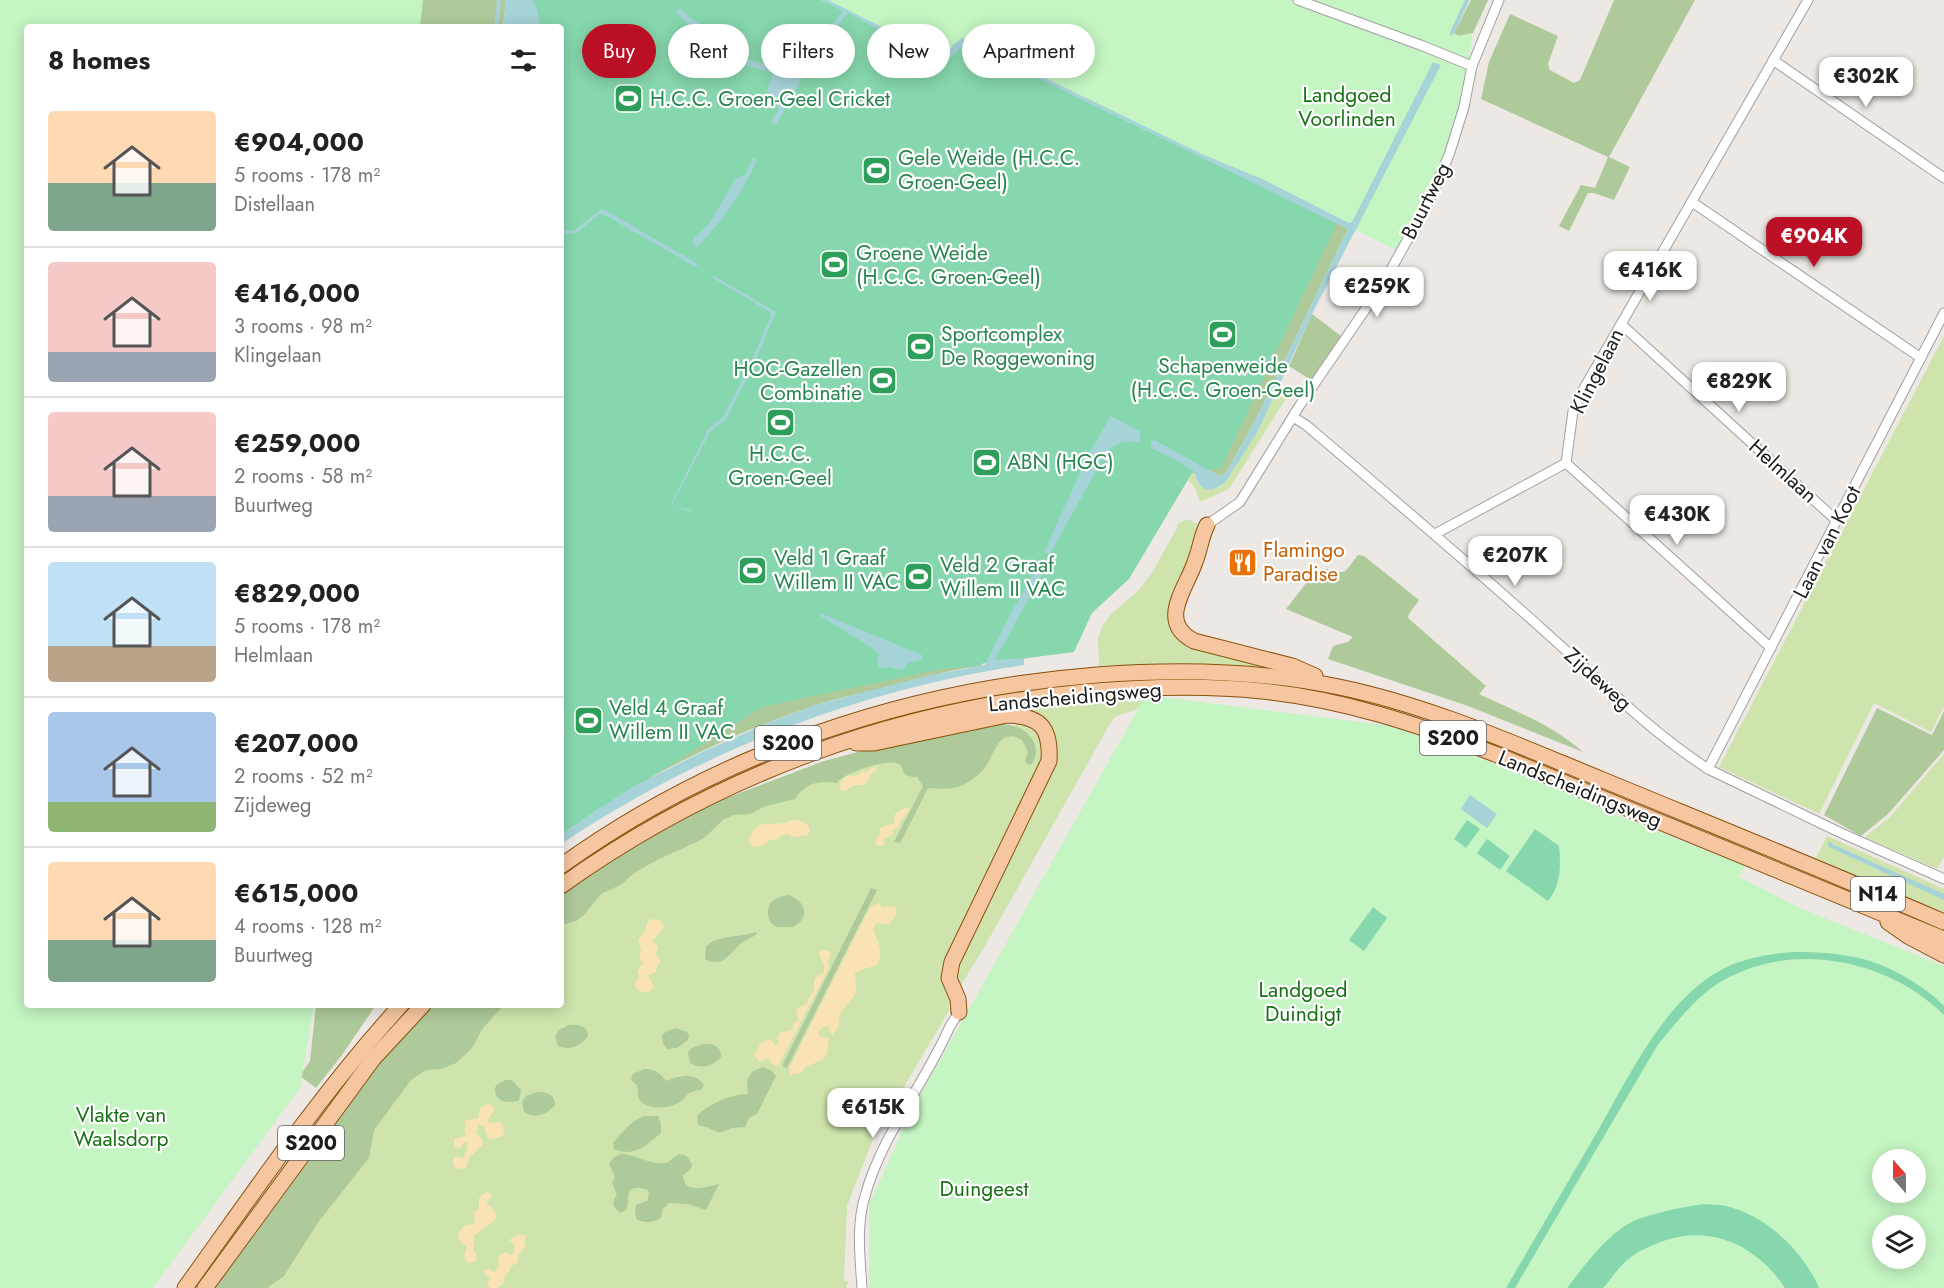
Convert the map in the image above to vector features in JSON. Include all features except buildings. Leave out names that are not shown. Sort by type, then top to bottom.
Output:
[{"type":"main road","points":[[1207,525],[1195,563],[1176,604],[1176,621],[1182,633],[1194,641],[1292,666],[1343,688]]},
{"type":"main road","name":"Landscheidingsweg","points":[[564,864],[643,812],[717,774],[771,750],[886,711],[962,693],[1038,680],[1146,672],[1210,672],[1265,675],[1343,688],[1443,716],[1813,866],[1944,922]]},
{"type":"main road","name":"Landscheidingsweg","points":[[564,884],[650,827],[723,789],[836,744],[890,727],[960,709],[1042,696],[1133,688],[1262,691],[1389,716],[1436,732],[1944,939]]},
{"type":"main road","points":[[836,744],[874,743],[1007,715],[1023,716],[1035,720],[1045,731],[1050,746],[1049,761],[951,962],[949,978],[958,999],[959,1012]]},
{"type":"main road","name":"N14","points":[[1866,906],[1908,936],[1944,955]]},
{"type":"main road","name":"S200","points":[[185,1288],[322,1098],[361,1048],[398,1008]]},
{"type":"main road","name":"S200","points":[[205,1288],[373,1059],[420,1008]]},
{"type":"street","points":[[1298,0],[1472,66]]},
{"type":"street","name":"Buurtweg","points":[[1207,525],[1240,502],[1339,345],[1384,282],[1430,199],[1449,155],[1464,107],[1472,66],[1499,0]]},
{"type":"street","name":"Klingelaan","points":[[1566,463],[1573,411],[1808,0]]},
{"type":"street","points":[[1773,60],[1944,177]]},
{"type":"street","points":[[1692,202],[1921,358]]},
{"type":"street","name":"Laan van Koot","points":[[1708,769],[1944,314]]},
{"type":"street","name":"Helmlaan","points":[[1621,324],[1838,521]]},
{"type":"street","name":"Zijdeweg","points":[[1293,417],[1306,425],[1435,534],[1650,725],[1708,769],[1944,879]]},
{"type":"street","points":[[1435,534],[1566,463],[1771,648]]},
{"type":"street","points":[[862,1288],[859,1234],[865,1195],[891,1134],[959,1012]]},
{"type":"green space","name":"Vlakte van Waalsdorp","points":[[0,0],[423,0],[420,24],[24,24],[24,1008],[313,1008],[300,1088],[153,1288],[0,1288]]},
{"type":"green space","points":[[249,0],[506,0],[503,24],[223,24]]},
{"type":"green space","name":"Sportcomplex De Roggewoning","points":[[507,0],[826,0],[872,24],[867,24],[867,78],[950,78],[950,55],[962,41],[962,78],[1042,78],[1338,221],[1221,468],[1192,473],[1129,579],[1092,613],[1074,652],[980,664],[979,666],[941,669],[762,707],[564,832],[564,24],[505,24]]},
{"type":"green space","name":"Landgoed Voorlinden","points":[[826,0],[1462,0],[1469,4],[1454,33],[1458,36],[1473,33],[1466,79],[1450,141],[1429,189],[1396,250],[1338,221],[992,78],[1095,78],[1095,24],[962,24],[962,66],[950,61],[950,24],[872,24]]},
{"type":"green space","points":[[1471,0],[1488,0],[1473,33],[1458,36],[1454,33]]},
{"type":"green space","points":[[1614,0],[1695,0],[1609,157],[1630,167],[1614,200],[1588,193],[1569,231],[1559,226],[1581,185],[1595,188],[1608,157],[1481,99],[1489,62],[1510,14],[1558,36],[1548,64],[1550,70],[1574,83],[1580,80]]},
{"type":"green space","points":[[1337,223],[1348,229],[1257,417],[1226,473],[1219,476],[1155,441]]},
{"type":"green space","points":[[1312,314],[1341,336],[1311,380],[1289,366]]},
{"type":"green space","points":[[1944,336],[1944,706],[1931,732],[1874,703],[1819,814],[1719,767]]},
{"type":"green space","points":[[1276,392],[1287,397],[1229,489],[1200,502],[1195,488],[1188,480],[1190,476],[1149,441],[1194,472],[1198,483],[1220,487],[1227,480],[1258,431]]},
{"type":"green space","points":[[1188,519],[1201,526],[1202,530],[1168,611],[1172,629],[1287,669],[1268,671],[1177,663],[1099,666],[1098,639],[1102,626],[1111,614],[1139,590],[1153,571],[1178,526],[1177,524]]},
{"type":"green space","points":[[1358,555],[1364,556],[1419,600],[1408,618],[1486,686],[1479,694],[1546,726],[1583,752],[1468,706],[1328,659],[1333,646],[1348,642],[1353,637],[1286,609],[1314,573],[1326,569],[1345,571]]},
{"type":"green space","points":[[982,662],[982,666],[930,676],[825,703],[750,730],[652,777],[590,814],[564,833],[564,823],[715,682]]},
{"type":"green space","name":"Landgoed Duindigt","points":[[1146,695],[1391,726],[1559,787],[1606,811],[1745,866],[1739,877],[1800,908],[1944,966],[1944,1288],[869,1288],[869,1205],[911,1112]]},
{"type":"green space","points":[[1158,701],[1115,717],[1107,729],[985,946],[948,1006],[950,1009],[873,1139],[847,1206],[844,1281],[848,1281],[846,1288],[221,1288],[439,1008],[564,1008],[564,900],[757,790],[1016,725],[1013,708],[1071,702]]},
{"type":"green space","points":[[1877,708],[1932,735],[1944,711],[1944,750],[1888,814],[1861,836],[1824,815]]},
{"type":"green space","points":[[1003,724],[1024,731],[1034,742],[1036,749],[1032,764],[1028,765],[1025,761],[1028,752],[1022,740],[1009,736],[997,745],[985,768],[968,782],[952,788],[928,788],[900,843],[894,842],[923,786],[917,777],[904,773],[899,764],[874,765],[855,771],[837,783],[813,784],[803,789],[795,799],[766,806],[750,814],[734,815],[724,819],[703,839],[634,873],[622,884],[601,894],[576,921],[564,924],[564,892],[603,864],[703,807],[824,761],[858,752]]},
{"type":"green space","points":[[1944,754],[1944,857],[1937,869],[1865,837],[1890,817]]},
{"type":"green space","points":[[1467,820],[1480,829],[1466,848],[1454,839]]},
{"type":"green space","points":[[1535,829],[1559,846],[1559,875],[1548,901],[1506,871]]},
{"type":"green space","points":[[1827,836],[1944,889],[1944,913],[1816,858]]},
{"type":"green space","points":[[1487,839],[1510,856],[1500,870],[1477,853]]},
{"type":"green space","points":[[871,888],[877,890],[787,1068],[782,1066]]},
{"type":"green space","points":[[789,895],[799,902],[804,914],[799,923],[793,927],[777,927],[771,923],[769,907],[779,897]]},
{"type":"green space","points":[[1373,907],[1387,918],[1364,951],[1349,940]]},
{"type":"green space","points":[[756,932],[757,934],[740,944],[725,959],[711,962],[705,959],[706,946],[712,942]]},
{"type":"green space","points":[[1793,952],[1846,955],[1884,966],[1917,984],[1936,999],[1944,1006],[1944,1015],[1921,996],[1896,980],[1868,969],[1838,962],[1808,959],[1778,961],[1749,968],[1722,981],[1695,1002],[1657,1046],[1515,1288],[1506,1288],[1649,1042],[1665,1020],[1702,982],[1723,969],[1757,957]]},
{"type":"green space","points":[[316,1008],[374,1008],[316,1088],[300,1076],[310,1061]]},
{"type":"green space","points":[[429,1008],[501,1008],[483,1028],[472,1048],[456,1063],[441,1069],[426,1070],[411,1080],[374,1130],[369,1158],[319,1221],[284,1276],[267,1288],[214,1288],[366,1079]]},
{"type":"green space","points":[[569,1025],[582,1026],[588,1036],[575,1047],[558,1046],[555,1036],[559,1030]]},
{"type":"green space","points":[[675,1028],[687,1032],[688,1040],[677,1048],[667,1049],[663,1043],[662,1034]]},
{"type":"green space","points":[[703,1044],[716,1046],[720,1050],[721,1057],[707,1066],[690,1063],[688,1053],[692,1048]]},
{"type":"green space","points":[[763,1067],[771,1070],[776,1076],[757,1114],[749,1118],[745,1127],[732,1128],[719,1133],[698,1125],[697,1116],[708,1108],[721,1100],[748,1094],[747,1080],[753,1071]]},
{"type":"green space","points":[[644,1069],[657,1072],[666,1081],[681,1076],[697,1078],[704,1086],[701,1090],[691,1092],[672,1106],[651,1107],[639,1099],[637,1085],[631,1080],[633,1074]]},
{"type":"green space","points":[[512,1080],[521,1090],[519,1100],[505,1102],[496,1095],[496,1085]]},
{"type":"green space","points":[[537,1092],[549,1094],[555,1105],[540,1115],[524,1112],[522,1102],[526,1096]]},
{"type":"green space","points":[[644,1116],[658,1116],[661,1133],[640,1149],[628,1152],[614,1149],[613,1143],[623,1131]]},
{"type":"green space","points":[[621,1154],[657,1163],[668,1162],[679,1154],[684,1155],[692,1165],[690,1170],[683,1175],[687,1185],[696,1188],[719,1184],[706,1210],[688,1204],[669,1203],[663,1209],[661,1218],[649,1222],[637,1220],[636,1205],[647,1201],[648,1190],[638,1188],[629,1191],[627,1209],[621,1213],[613,1205],[617,1195],[612,1182],[615,1177],[609,1164],[614,1157]]},
{"type":"green space","points":[[1703,1204],[1723,1205],[1741,1211],[1769,1226],[1793,1248],[1819,1288],[1785,1288],[1762,1261],[1748,1251],[1733,1243],[1699,1235],[1681,1236],[1663,1241],[1638,1252],[1623,1264],[1603,1288],[1567,1288],[1599,1249],[1628,1224],[1654,1214]]},
{"type":"sand","points":[[876,766],[877,770],[872,773],[865,785],[854,785],[845,791],[840,789],[840,782],[847,776],[859,775],[861,771],[865,772]]},
{"type":"sand","points":[[906,807],[909,808],[899,827],[893,830],[893,835],[884,839],[885,845],[875,844],[880,829],[883,826],[894,824],[895,814]]},
{"type":"sand","points":[[792,820],[805,823],[810,830],[808,835],[793,837],[788,834],[782,835],[778,839],[769,840],[762,846],[752,847],[749,840],[758,826]]},
{"type":"sand","points":[[878,903],[883,908],[896,907],[897,914],[889,924],[877,923],[873,929],[880,951],[877,965],[855,973],[856,992],[841,1012],[839,1027],[832,1035],[829,1027],[826,1026],[819,1030],[821,1037],[829,1038],[827,1054],[822,1060],[805,1067],[801,1073],[790,1075],[789,1068],[870,907]]},
{"type":"sand","points":[[660,920],[664,928],[652,941],[658,946],[655,954],[661,961],[656,972],[648,975],[654,987],[648,993],[637,990],[635,984],[639,976],[637,971],[643,963],[639,958],[641,951],[638,940],[648,921]]},
{"type":"sand","points":[[822,950],[829,951],[831,954],[828,962],[829,968],[778,1066],[772,1064],[768,1058],[759,1062],[754,1055],[761,1043],[770,1039],[776,1046],[779,1043],[777,1038],[779,1033],[792,1030],[795,1022],[799,1021],[796,1009],[806,1004],[814,990],[814,979],[824,972],[824,965],[819,954]]},
{"type":"sand","points":[[491,1104],[495,1109],[488,1120],[489,1123],[502,1123],[504,1132],[502,1136],[491,1139],[488,1138],[483,1125],[478,1125],[476,1133],[482,1139],[483,1144],[469,1158],[466,1168],[457,1169],[453,1159],[457,1156],[463,1158],[467,1152],[467,1145],[466,1141],[459,1149],[455,1147],[454,1139],[466,1136],[464,1121],[478,1118],[480,1108]]},
{"type":"sand","points":[[486,1192],[492,1194],[486,1203],[492,1207],[497,1216],[494,1221],[474,1235],[473,1248],[477,1259],[469,1263],[464,1257],[467,1247],[460,1241],[458,1233],[465,1225],[473,1224],[475,1220],[473,1213],[479,1209],[479,1198]]},
{"type":"sand","points":[[519,1234],[526,1236],[524,1241],[526,1246],[518,1255],[518,1262],[510,1267],[510,1271],[505,1275],[504,1283],[497,1288],[490,1288],[487,1283],[490,1278],[485,1276],[484,1271],[489,1268],[493,1272],[496,1271],[501,1254],[514,1253],[514,1244],[509,1240]]},
{"type":"water","points":[[506,0],[533,0],[540,24],[503,24]]},
{"type":"water","points":[[820,0],[828,0],[876,24],[868,24],[848,13],[839,24],[833,24],[843,11]]},
{"type":"water","points":[[679,9],[703,24],[688,24],[676,12]]},
{"type":"water","points":[[962,38],[962,46],[950,58],[953,45]]},
{"type":"water","points":[[749,60],[761,63],[761,70],[749,66]]},
{"type":"water","points":[[1433,62],[1441,65],[1312,314],[1258,431],[1227,480],[1217,488],[1206,489],[1198,482],[1193,471],[1151,448],[1151,442],[1155,440],[1219,476],[1226,473],[1257,417],[1348,229],[1037,78],[1045,78],[1204,155],[1262,179],[1349,223],[1352,222]]},
{"type":"water","points":[[771,78],[802,78],[776,125],[771,122],[779,109],[767,91]]},
{"type":"water","points":[[753,158],[757,160],[731,206],[697,247],[694,246],[693,239],[709,224],[736,178],[745,175]]},
{"type":"water","points":[[601,209],[605,210],[698,264],[696,267],[603,214],[599,214],[577,233],[564,234],[564,230],[574,231]]},
{"type":"water","points":[[714,276],[776,312],[751,370],[726,419],[710,432],[673,505],[671,504],[708,429],[723,417],[748,369],[771,315],[770,312],[713,278]]},
{"type":"water","points":[[1111,416],[1141,432],[1139,443],[1122,442],[1107,451],[1050,554],[1044,552],[1088,455]]},
{"type":"water","points":[[1038,566],[1045,569],[995,660],[1024,658],[1024,665],[902,690],[783,729],[725,753],[668,781],[564,842],[564,833],[632,787],[702,752],[770,722],[819,704],[927,676],[985,665],[1008,618]]},
{"type":"water","points":[[820,613],[922,655],[922,660],[908,663],[904,669],[900,670],[890,667],[879,668],[877,664],[879,654],[874,649],[819,615]]},
{"type":"water","points":[[1470,795],[1497,814],[1487,828],[1461,809]]},
{"type":"water","points":[[1830,841],[1832,844],[1944,894],[1944,900],[1829,847],[1827,844]]},
{"type":"waterway","points":[[496,24],[499,0]]},
{"type":"waterway","points":[[1452,33],[1467,0]]},
{"type":"place","name":"H.C.C. Groen-Geel Cricket","points":[[629,99]]},
{"type":"place","name":"Gele Weide (H.C.C. Groen-Geel)","points":[[877,170]]},
{"type":"place","name":"Groene Weide (H.C.C. Groen-Geel)","points":[[835,265]]},
{"type":"place","name":"Schapenweide (H.C.C. Groen-Geel)","points":[[1223,335]]},
{"type":"place","name":"Sportcomplex De Roggewoning","points":[[920,346]]},
{"type":"place","name":"HOC-Gazellen Combinatie","points":[[883,381]]},
{"type":"place","name":"H.C.C. Groen-Geel","points":[[780,423]]},
{"type":"place","name":"ABN (HGC)","points":[[986,462]]},
{"type":"place","name":"Flamingo Paradise","points":[[1242,562]]},
{"type":"place","name":"Veld 1 Graaf Willem II VAC","points":[[753,570]]},
{"type":"place","name":"Veld 2 Graaf Willem II VAC","points":[[919,577]]},
{"type":"place","name":"Veld 4 Graaf Willem II VAC","points":[[588,720]]},
{"type":"park label","name":"Duingeest","points":[[984,1189]]}]
